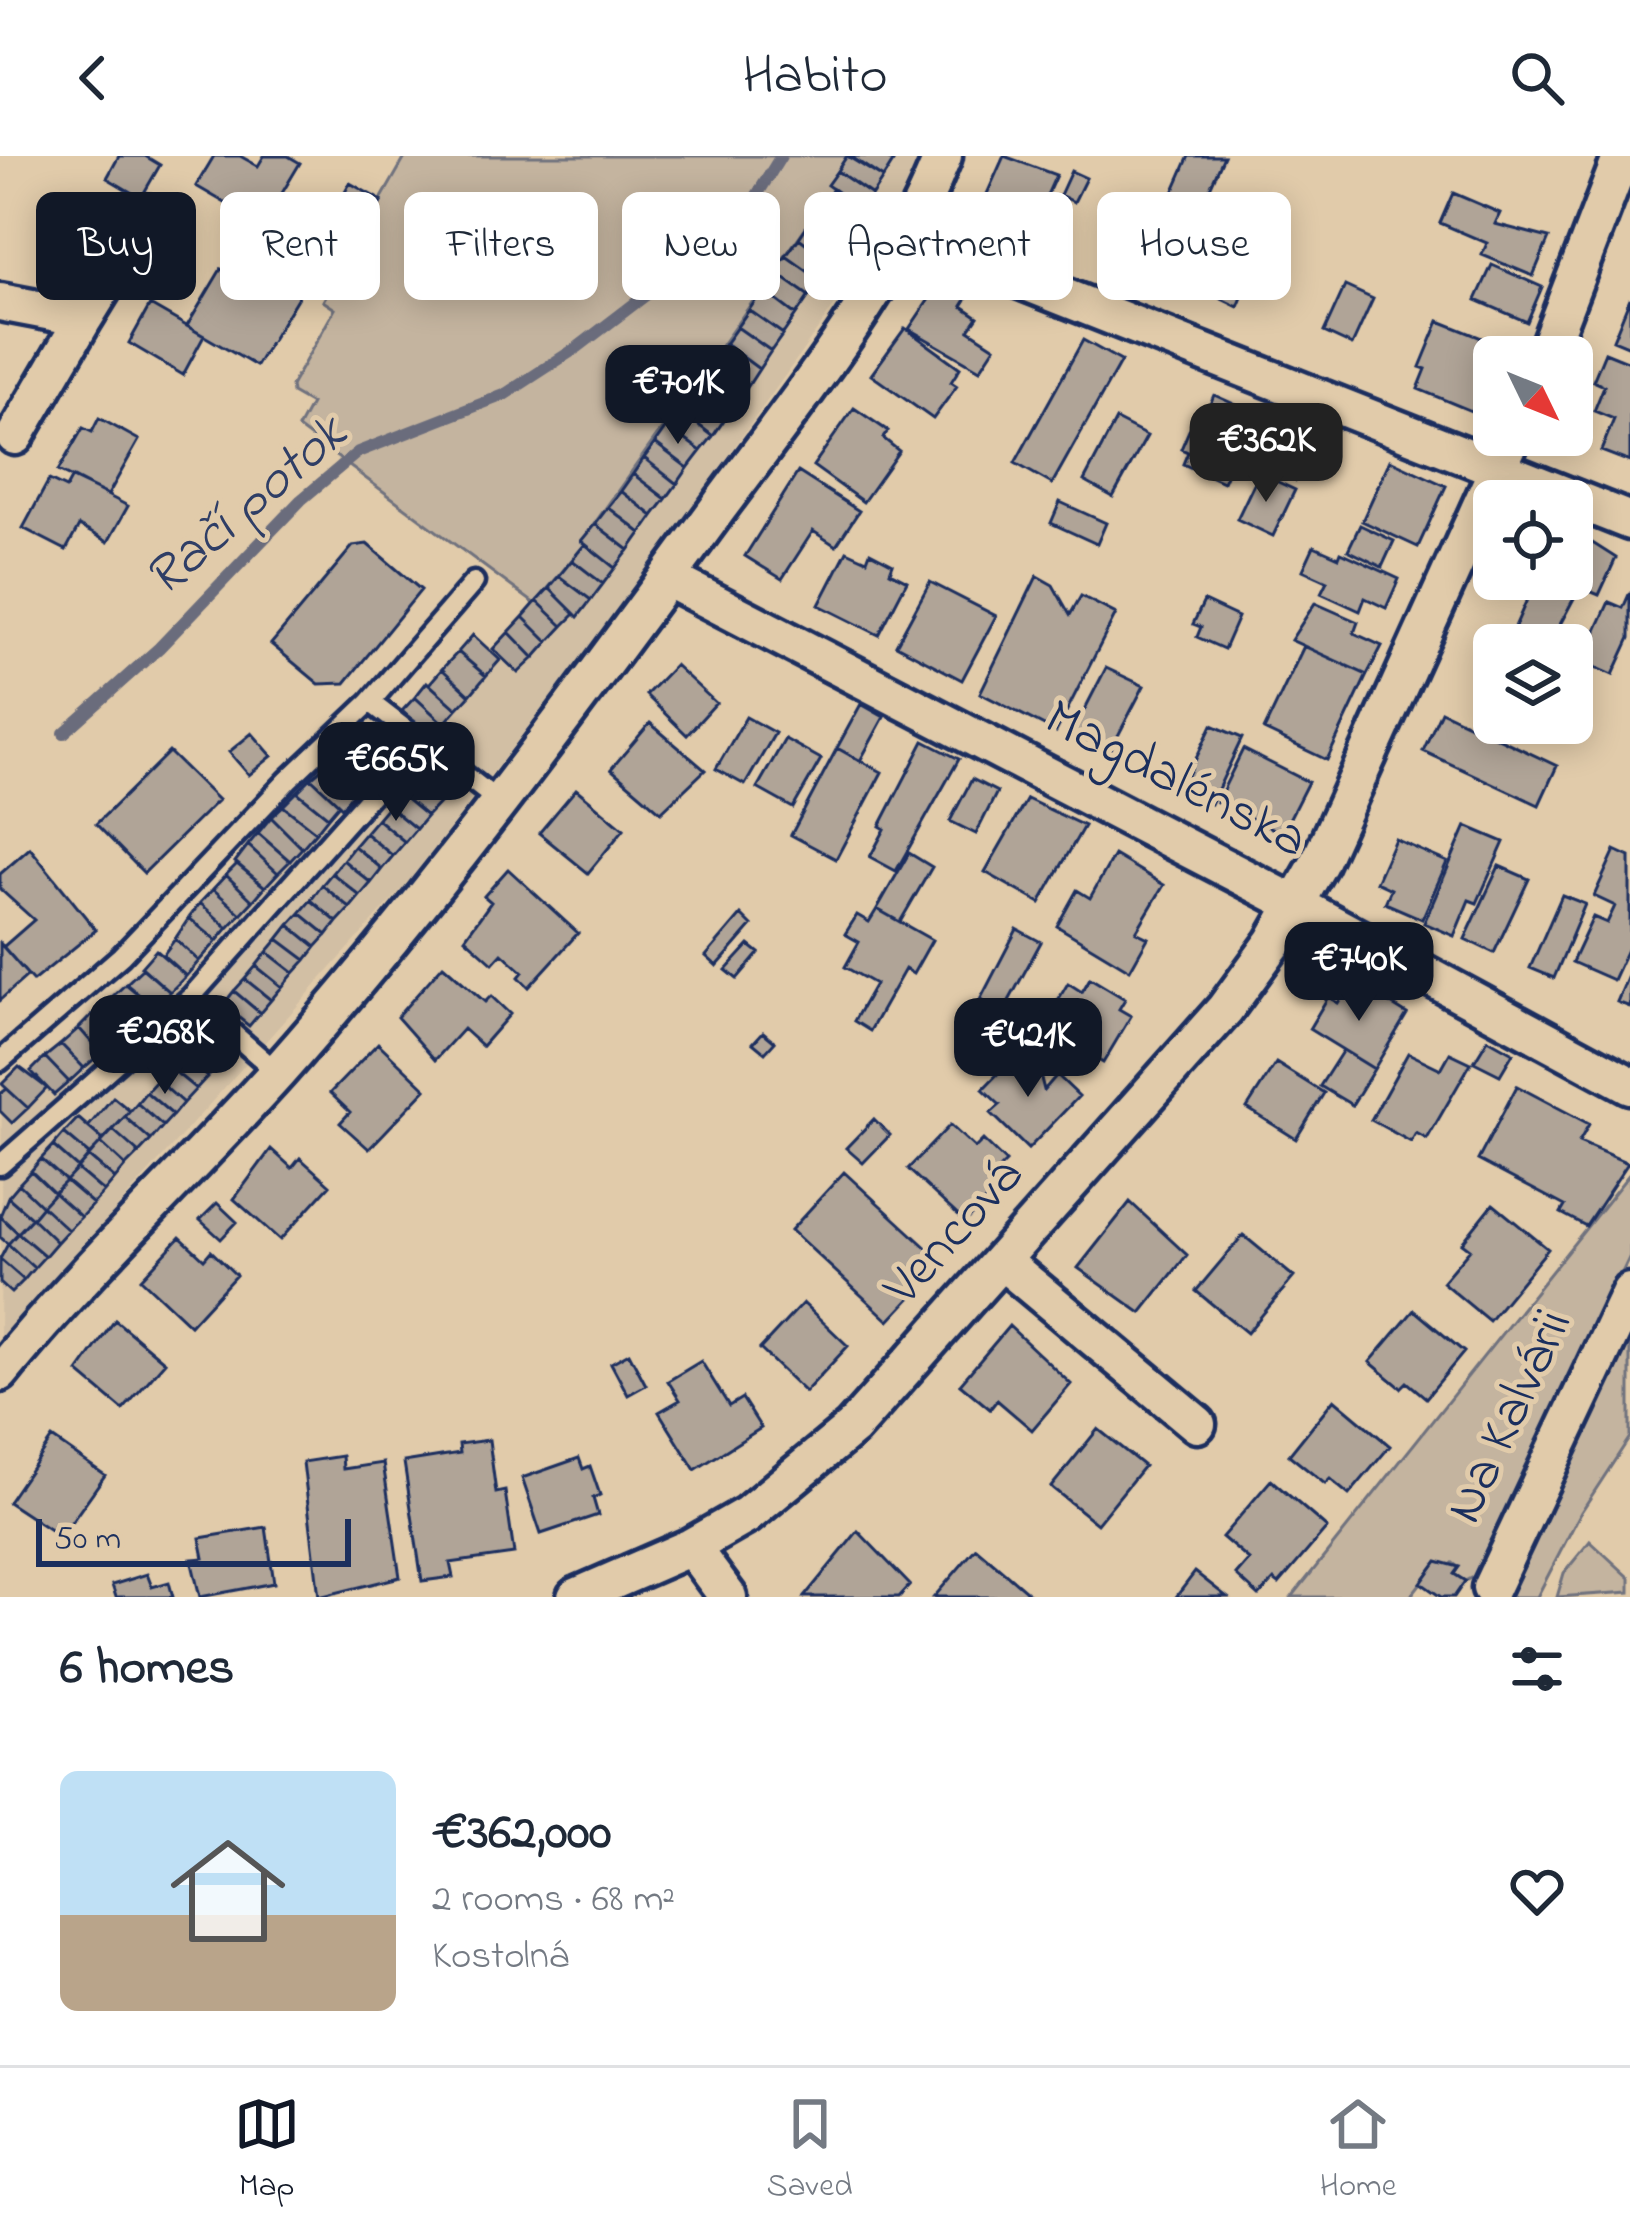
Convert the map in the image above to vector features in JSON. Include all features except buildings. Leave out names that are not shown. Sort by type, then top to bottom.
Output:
[{"type":"street","points":[[927,192],[943,156]]},
{"type":"street","points":[[1553,336],[1622,156]]},
{"type":"street","points":[[15,436],[95,300]]},
{"type":"street","points":[[0,1373],[94,1264],[277,1072],[498,801],[668,578],[866,300]]},
{"type":"street","points":[[1071,300],[1630,521]]},
{"type":"street","points":[[0,302],[84,318]]},
{"type":"street","name":"Vencová","points":[[576,1597],[691,1547],[748,1515],[852,1428],[1225,1010],[1297,905],[1505,456]]},
{"type":"street","name":"Magdalénska","points":[[668,578],[1297,905],[1630,1085]]},
{"type":"street","points":[[1004,1262],[1197,1424]]},
{"type":"street","name":"Na Kalvárii","points":[[1490,1588],[1630,1292]]},
{"type":"street","points":[[691,1547],[728,1597]]},
{"type":"lane","points":[[0,1061],[122,956],[288,780],[370,702],[474,582]]},
{"type":"lane","points":[[370,702],[498,801]]},
{"type":"lane","points":[[0,1165],[191,997],[385,779],[430,752]]},
{"type":"lane","points":[[191,997],[277,1072]]},
{"type":"shaded area","points":[[406,156],[847,156],[828,185],[831,192],[804,192],[804,230],[780,263],[780,192],[622,192],[622,300],[754,300],[582,541],[585,544],[535,604],[298,428],[311,404],[292,393],[291,386],[335,309],[324,300],[380,300],[380,201]]},
{"type":"shaded area","points":[[847,156],[922,156],[905,192],[831,192],[827,185]]},
{"type":"shaded area","points":[[804,229],[804,300],[838,300],[606,626],[408,882],[0,1339],[2,1084],[19,1067],[31,1071],[156,950],[163,955],[271,817],[364,725],[380,737],[473,635],[491,651],[549,588],[754,300],[780,300],[780,263]]},
{"type":"shaded area","points":[[1630,1173],[1630,1256],[1478,1574],[1465,1581],[1454,1574],[1458,1567],[1453,1563],[1447,1568],[1437,1562],[1410,1597],[1292,1597]]},
{"type":"shaded area","points":[[1630,1327],[1630,1437],[1581,1512],[1537,1597],[1503,1597]]},
{"type":"shaded area","points":[[1590,1541],[1630,1578],[1630,1592],[1557,1597],[1564,1573]]},
{"type":"waterway","name":"Račí potok","points":[[64,733],[159,648],[301,500],[358,452],[504,395],[578,347],[740,223],[781,156]]}]
